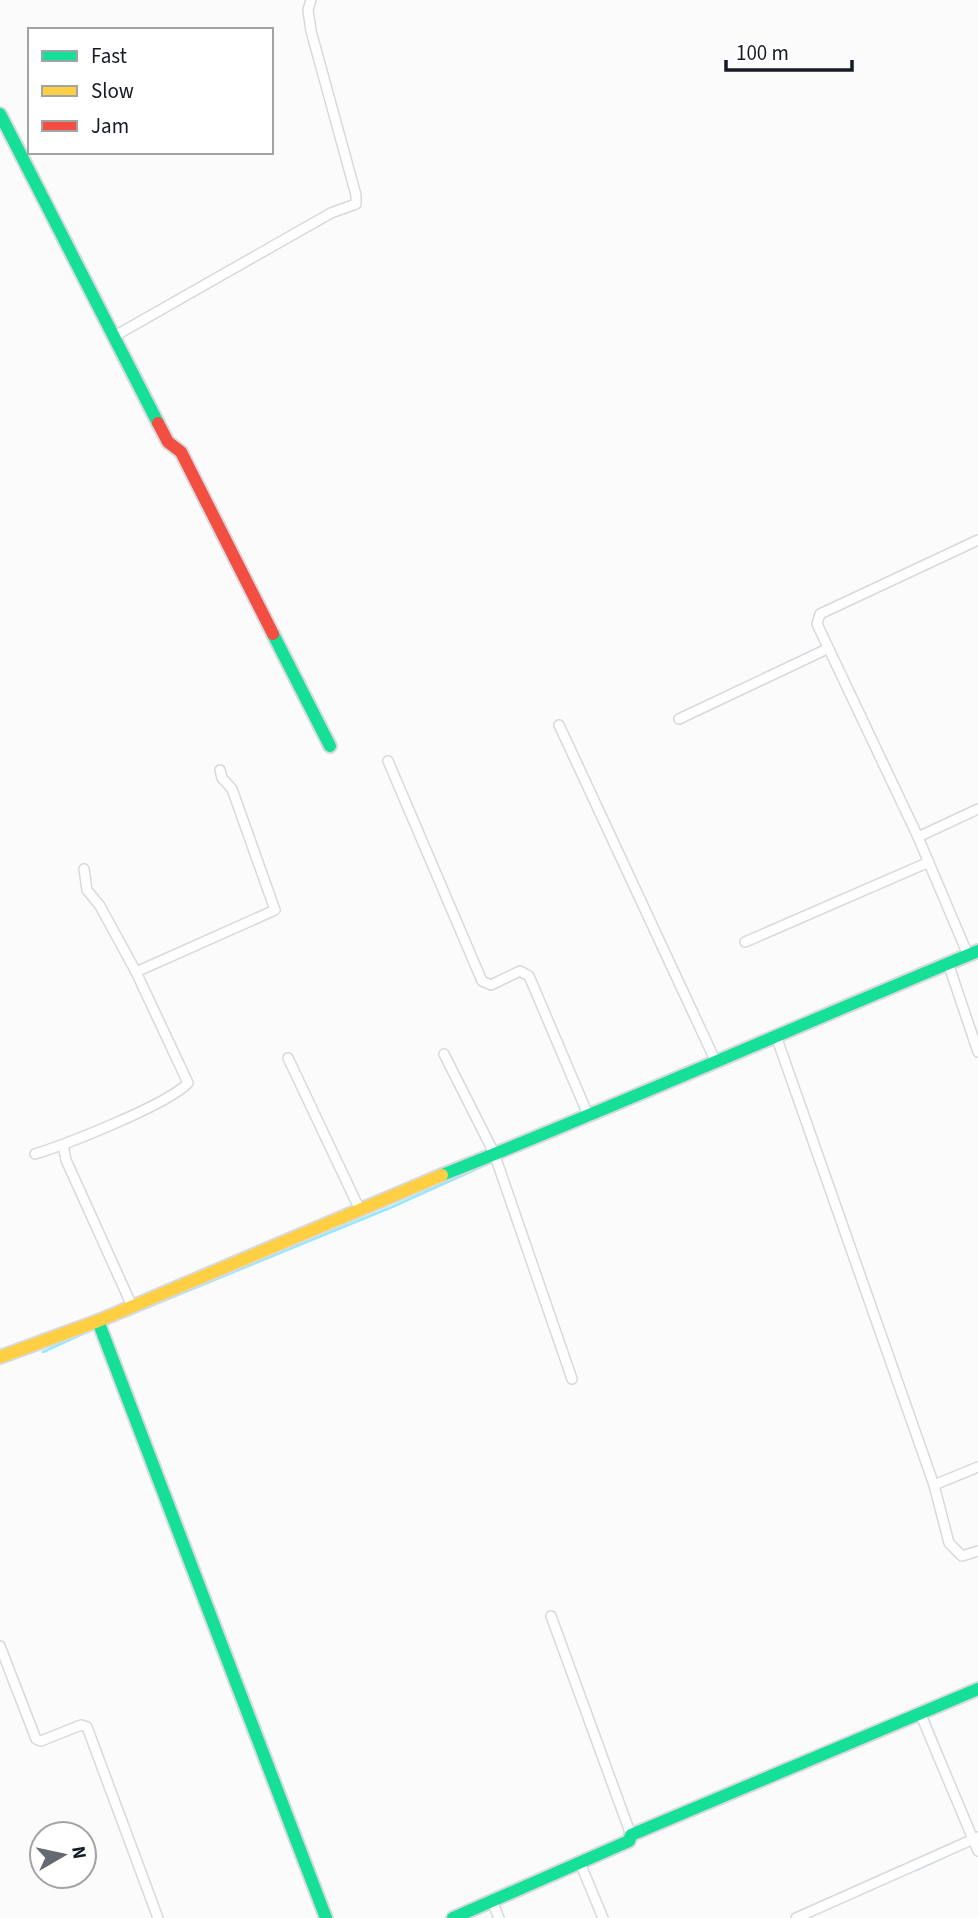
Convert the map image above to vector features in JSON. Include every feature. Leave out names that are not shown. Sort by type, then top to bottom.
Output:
[{"type":"street","points":[[113,337],[331,213],[356,204],[356,194],[311,31],[308,10],[311,0]]},
{"type":"street","points":[[0,114],[168,442],[181,452],[330,746]]},
{"type":"street","points":[[0,1357],[132,1307],[273,1248],[359,1208],[589,1117],[715,1060],[973,953],[818,629],[820,614],[978,540]]},
{"type":"street","points":[[679,719],[827,649]]},
{"type":"street","points":[[559,725],[715,1060]]},
{"type":"street","points":[[388,761],[482,981],[491,985],[520,971],[529,976],[589,1117]]},
{"type":"street","points":[[136,972],[275,910],[232,789],[222,778],[220,770]]},
{"type":"street","points":[[918,837],[978,809]]},
{"type":"street","points":[[745,942],[929,862]]},
{"type":"street","points":[[35,1154],[63,1145],[167,1097],[188,1083],[136,972],[100,906],[87,890],[84,869]]},
{"type":"street","points":[[948,963],[978,1052]]},
{"type":"street","points":[[776,1036],[934,1485],[949,1543],[962,1556],[978,1550]]},
{"type":"street","points":[[444,1054],[494,1153],[572,1379]]},
{"type":"street","points":[[288,1058],[359,1208]]},
{"type":"street","points":[[63,1145],[66,1160],[132,1307]]},
{"type":"street","points":[[98,1321],[326,1918]]},
{"type":"street","points":[[934,1485],[978,1467]]},
{"type":"street","points":[[453,1918],[629,1841],[631,1835],[551,1616]]},
{"type":"street","points":[[0,1646],[36,1739],[41,1741],[81,1725],[87,1727],[158,1918]]},
{"type":"street","points":[[631,1835],[978,1689]]},
{"type":"street","points":[[920,1713],[976,1838],[978,1851]]},
{"type":"street","points":[[796,1918],[976,1838]]},
{"type":"street","points":[[580,1863],[603,1918]]},
{"type":"street","points":[[492,1902],[499,1918]]},
{"type":"waterway","points":[[124,1317],[392,1207],[492,1162]]},
{"type":"waterway","points":[[43,1352],[89,1331]]},
{"type":"waterway","points":[[900,1716],[929,1703]]},
{"type":"waterway","points":[[927,1717],[948,1769]]},
{"type":"waterway","points":[[938,1850],[949,1845]]},
{"type":"waterway","points":[[916,1870],[948,1855]]},
{"type":"traffic: fast","points":[[0,114],[158,423]]},
{"type":"traffic: fast","points":[[273,634],[330,746]]},
{"type":"traffic: fast","points":[[442,1175],[978,951]]},
{"type":"traffic: fast","points":[[98,1321],[326,1918]]},
{"type":"traffic: fast","points":[[453,1918],[629,1841],[631,1835],[978,1689]]},
{"type":"traffic: slow","points":[[0,1357],[98,1321],[442,1175]]},
{"type":"traffic: jam","points":[[158,423],[168,442],[181,452],[273,634]]}]
